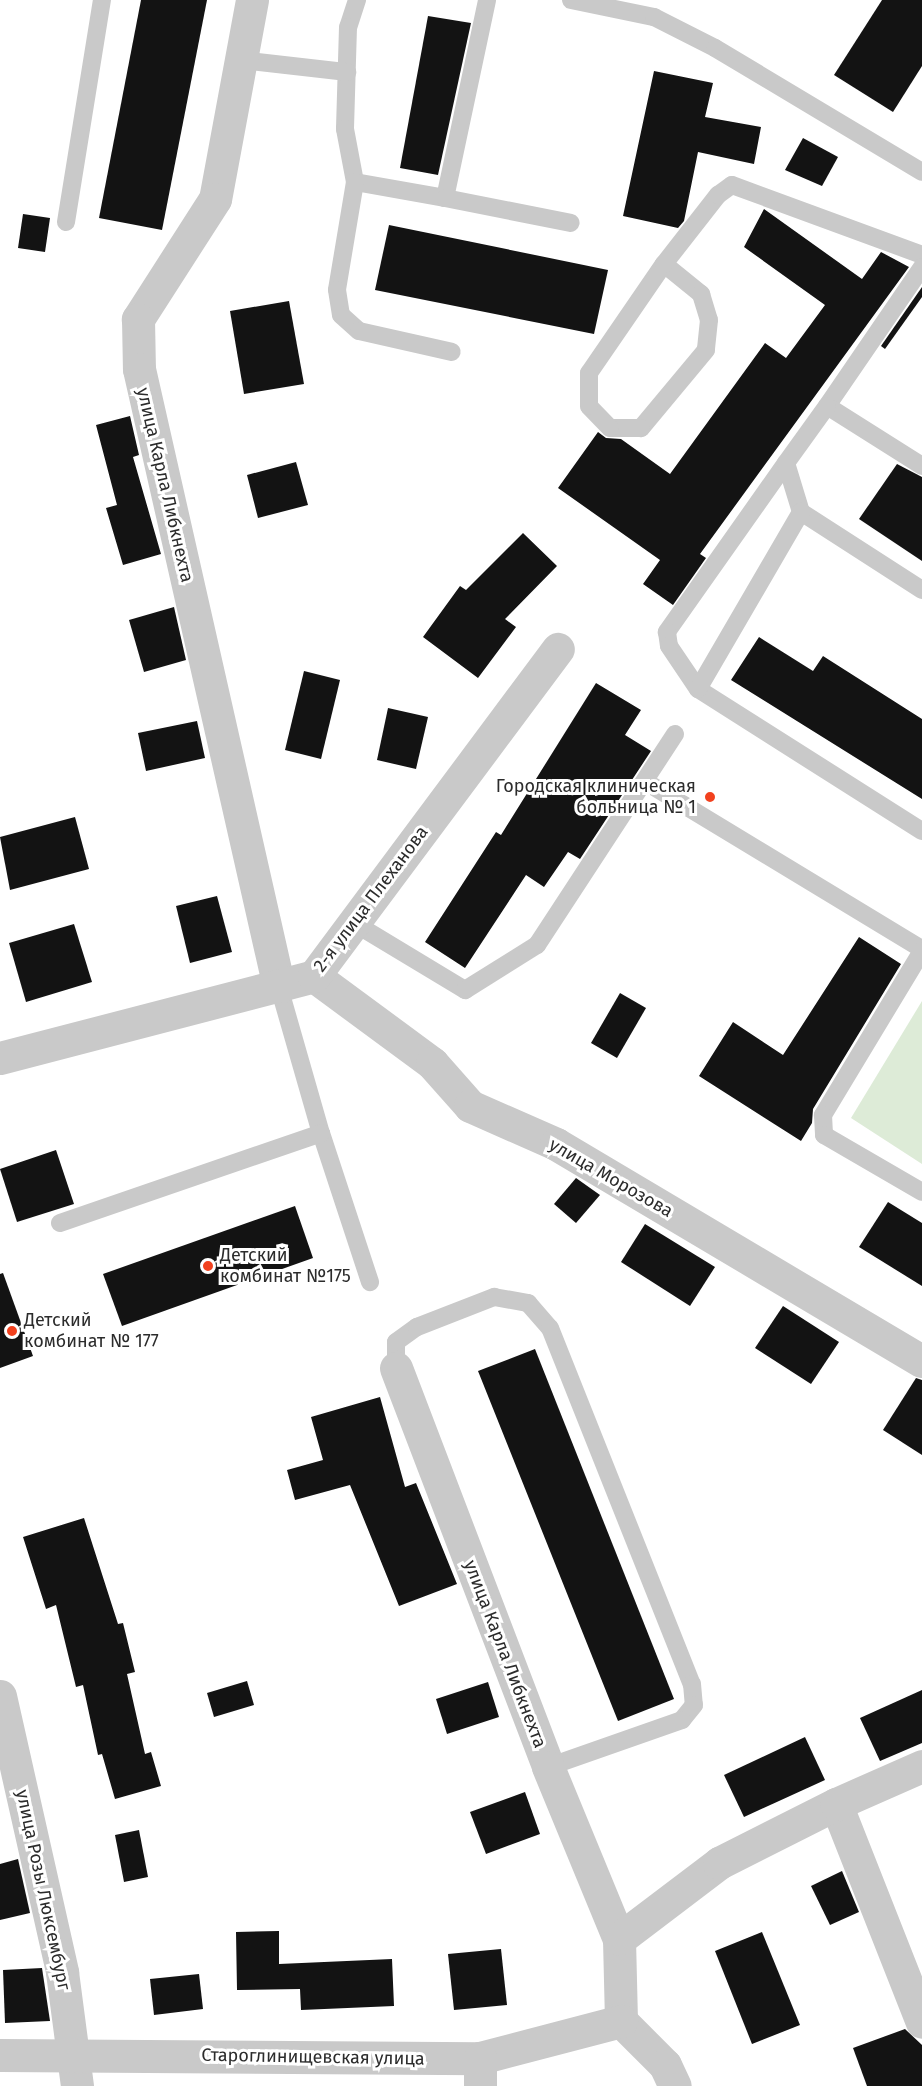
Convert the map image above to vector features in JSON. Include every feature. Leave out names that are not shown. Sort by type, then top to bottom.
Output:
[{"type":"street","name":"улица Карла Либкнехта","points":[[252,0],[215,199],[138,319],[139,369],[279,987]]},
{"type":"street","name":"2-я улица Плеханова","points":[[0,1058],[314,976],[558,649]]},
{"type":"street","name":"улица Морозова","points":[[314,976],[432,1063],[470,1106],[556,1144],[922,1361]]},
{"type":"street","name":"улица Карла Либкнехта","points":[[396,1368],[548,1767],[619,1939]]},
{"type":"street","name":"улица Розы Люксембург","points":[[0,1696],[62,1972],[76,2070]]},
{"type":"street","points":[[675,2086],[666,2065],[621,2021],[619,1939],[719,1863],[836,1804],[922,1766]]},
{"type":"street","points":[[836,1804],[922,2022]]},
{"type":"street","name":"Староглинищевская улица","points":[[0,2055],[76,2070],[480,2072],[621,2021]]},
{"type":"lane","points":[[66,222],[102,0]]},
{"type":"lane","points":[[357,0],[348,27],[345,129],[355,182],[337,290],[341,315],[359,331],[452,352]]},
{"type":"lane","points":[[445,198],[487,0]]},
{"type":"lane","points":[[571,0],[654,17],[715,48],[922,172]]},
{"type":"lane","points":[[241,60],[347,72]]},
{"type":"lane","points":[[355,182],[571,223]]},
{"type":"lane","points":[[663,264],[701,294],[709,320],[706,350],[641,428],[610,428],[589,406],[589,374],[663,264],[718,195],[732,185],[922,255]]},
{"type":"lane","points":[[922,267],[667,632],[669,646],[698,689],[922,831]]},
{"type":"lane","points":[[827,406],[922,466]]},
{"type":"lane","points":[[786,463],[801,512],[922,590]]},
{"type":"lane","points":[[698,689],[801,512]]},
{"type":"lane","points":[[354,923],[465,990],[537,945],[646,782],[675,734]]},
{"type":"lane","points":[[646,782],[922,950],[823,1115],[824,1135],[922,1192]]},
{"type":"lane","points":[[279,987],[321,1133],[370,1282]]},
{"type":"lane","points":[[60,1223],[321,1133]]},
{"type":"lane","points":[[396,1368],[396,1342],[417,1327],[494,1296],[528,1303],[550,1328],[692,1684],[694,1705],[682,1720],[548,1767]]},
{"type":"green space","points":[[922,1001],[922,1164],[851,1118]]},
{"type":"building","points":[[141,0],[207,0],[162,230],[99,218]]},
{"type":"building","points":[[882,0],[922,0],[922,66],[893,112],[834,75]]},
{"type":"building","points":[[428,16],[471,23],[438,175],[400,168]]},
{"type":"building","points":[[654,71],[713,83],[705,117],[761,127],[754,164],[698,152],[684,221],[678,228],[623,216]]},
{"type":"building","points":[[803,138],[838,157],[822,186],[785,170]]},
{"type":"building","points":[[764,209],[862,279],[881,252],[909,267],[700,554],[706,558],[673,605],[643,584],[660,560],[558,488],[598,432],[606,438],[621,439],[670,474],[765,343],[786,358],[825,305],[744,247]]},
{"type":"building","points":[[23,214],[50,218],[45,252],[18,248]]},
{"type":"building","points":[[389,225],[608,270],[594,334],[375,290]]},
{"type":"building","points":[[922,287],[922,297],[885,349],[881,346]]},
{"type":"building","points":[[289,301],[304,384],[244,394],[230,311]]},
{"type":"building","points":[[130,416],[139,455],[133,457],[161,554],[123,565],[106,508],[117,505],[96,425]]},
{"type":"building","points":[[296,462],[308,505],[258,518],[247,475]]},
{"type":"building","points":[[897,464],[922,477],[922,561],[859,519]]},
{"type":"building","points":[[523,533],[557,566],[505,619],[516,627],[478,678],[423,637],[460,586],[466,590]]},
{"type":"building","points":[[174,607],[186,660],[144,672],[129,620]]},
{"type":"building","points":[[759,637],[813,671],[823,656],[922,719],[922,799],[731,680]]},
{"type":"building","points":[[304,671],[340,680],[321,759],[285,750]]},
{"type":"building","points":[[596,683],[641,710],[625,735],[651,751],[580,859],[568,852],[544,887],[526,875],[465,968],[425,942],[496,832],[501,835]]},
{"type":"building","points":[[388,708],[428,717],[416,769],[377,760]]},
{"type":"building","points":[[197,721],[205,758],[146,771],[138,733]]},
{"type":"building","points":[[75,817],[89,869],[10,890],[0,837]]},
{"type":"building","points":[[217,896],[232,952],[190,963],[176,906]]},
{"type":"building","points":[[74,924],[92,982],[26,1002],[9,943]]},
{"type":"building","points":[[859,937],[901,964],[813,1109],[812,1123],[801,1141],[699,1076],[733,1022],[783,1055]]},
{"type":"building","points":[[620,993],[646,1008],[617,1058],[591,1043]]},
{"type":"building","points":[[56,1150],[74,1204],[17,1222],[0,1169]]},
{"type":"building","points":[[576,1178],[600,1195],[576,1223],[554,1204]]},
{"type":"building","points":[[888,1202],[922,1223],[922,1286],[859,1247]]},
{"type":"building","name":"Детский комбинат №175","points":[[295,1206],[313,1258],[122,1326],[103,1274]]},
{"type":"building","points":[[645,1224],[715,1267],[690,1306],[621,1262]]},
{"type":"building","name":"Детский комбинат № 177","points":[[3,1273],[33,1356],[0,1368],[0,1274]]},
{"type":"building","points":[[783,1306],[839,1342],[811,1384],[755,1348]]},
{"type":"building","points":[[535,1349],[674,1699],[618,1721],[478,1371]]},
{"type":"building","points":[[916,1378],[922,1380],[922,1455],[883,1430]]},
{"type":"building","points":[[380,1397],[405,1487],[416,1483],[457,1584],[399,1606],[350,1485],[295,1500],[287,1470],[323,1460],[311,1417]]},
{"type":"building","points":[[84,1518],[118,1624],[123,1623],[135,1672],[127,1674],[145,1754],[151,1752],[161,1786],[115,1799],[102,1754],[98,1755],[83,1685],[76,1687],[56,1605],[46,1609],[23,1537]]},
{"type":"building","points":[[247,1681],[254,1705],[214,1717],[207,1693]]},
{"type":"building","points":[[488,1682],[499,1717],[447,1734],[436,1699]]},
{"type":"building","points":[[922,1690],[922,1743],[880,1761],[860,1718]]},
{"type":"building","points":[[805,1737],[825,1780],[744,1817],[724,1775]]},
{"type":"building","points":[[525,1792],[540,1834],[486,1854],[470,1812]]},
{"type":"building","points":[[139,1830],[148,1877],[124,1882],[115,1835]]},
{"type":"building","points":[[18,1859],[30,1913],[0,1920],[0,1864]]},
{"type":"building","points":[[842,1871],[859,1912],[830,1925],[811,1886]]},
{"type":"building","points":[[279,1931],[279,1964],[392,1959],[394,2006],[301,2010],[300,1989],[237,1990],[236,1932]]},
{"type":"building","points":[[762,1932],[800,2025],[752,2044],[715,1951]]},
{"type":"building","points":[[501,1949],[507,2005],[454,2010],[448,1954]]},
{"type":"building","points":[[42,1968],[50,2021],[5,2023],[3,1970]]},
{"type":"building","points":[[199,1974],[203,2009],[154,2015],[150,1979]]},
{"type":"building","points":[[905,2029],[922,2045],[922,2086],[867,2086],[853,2048]]},
{"type":"place","name":"Городская клиническая больница № 1","points":[[710,797]]},
{"type":"place","name":"Детский комбинат №175","points":[[208,1266]]},
{"type":"place","name":"Детский комбинат № 177","points":[[12,1331]]}]
